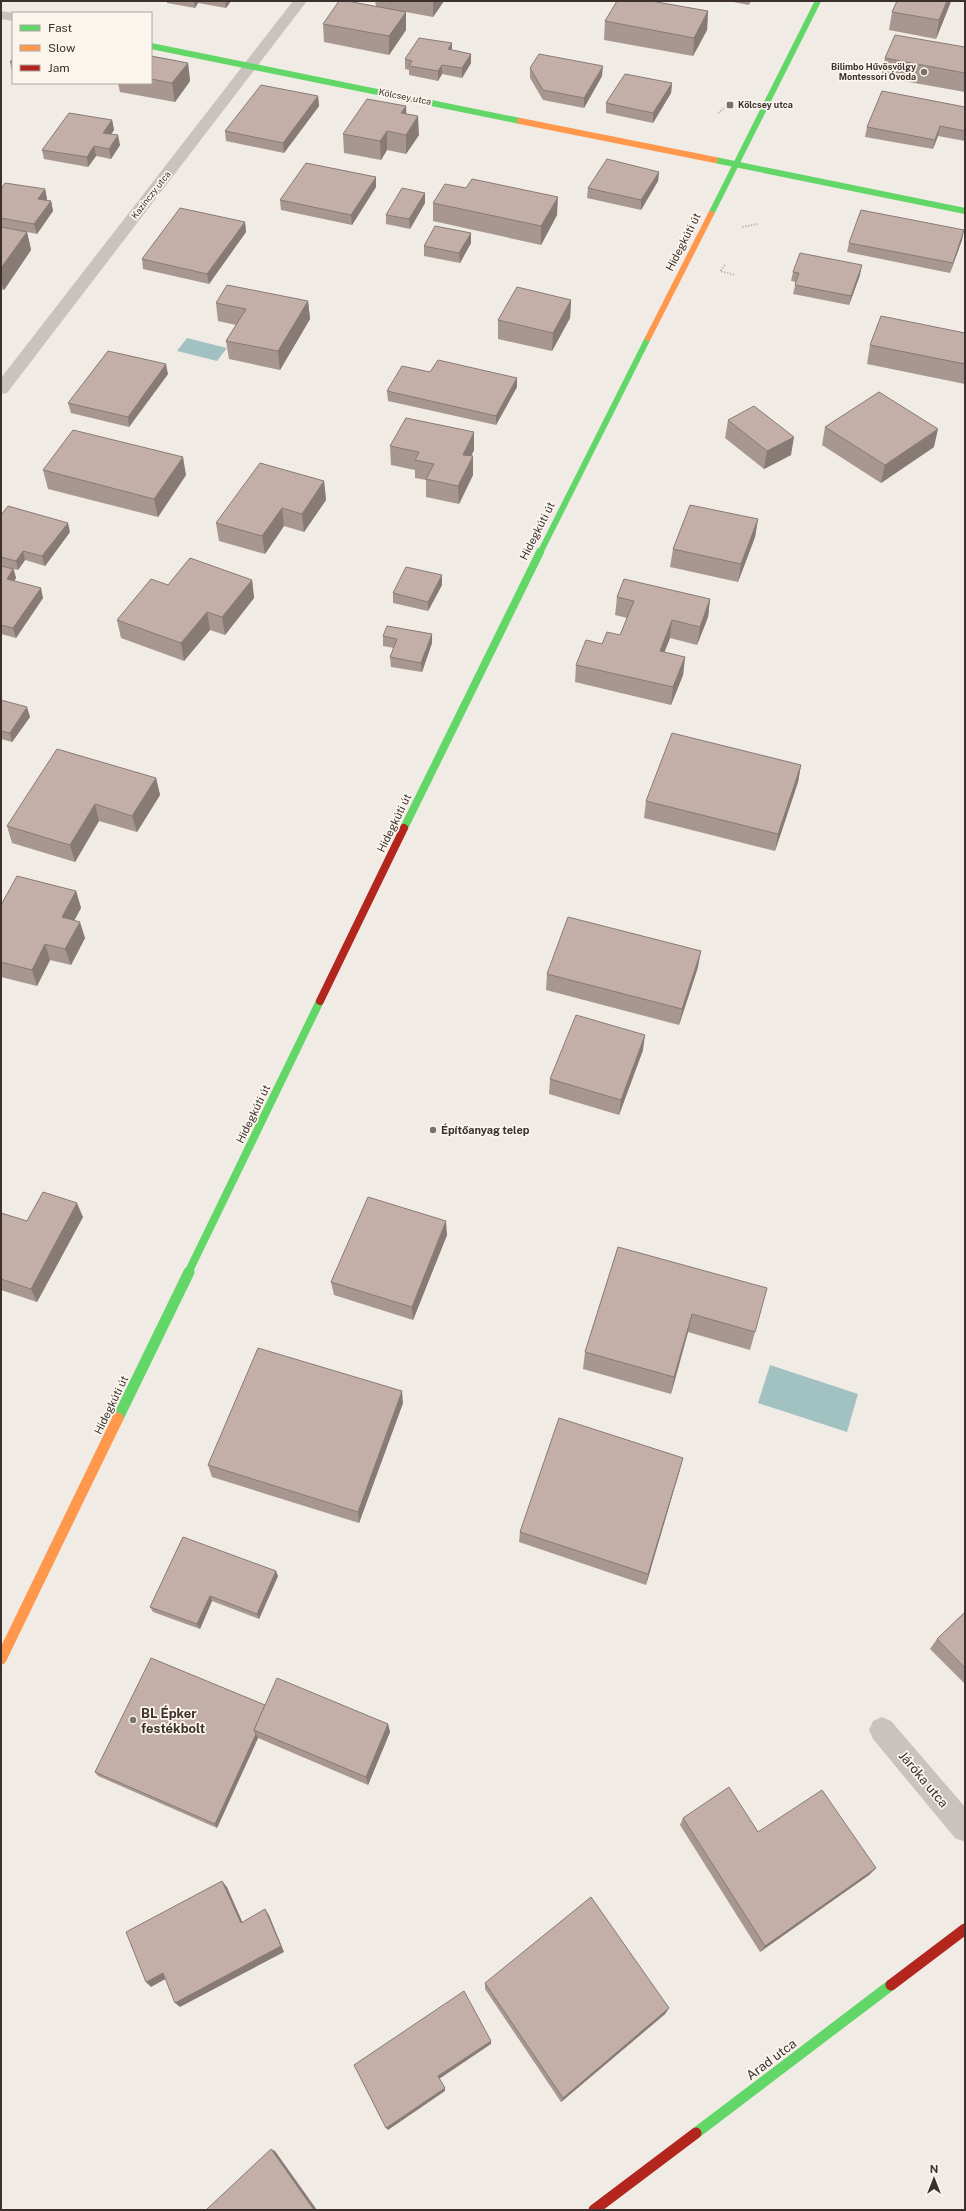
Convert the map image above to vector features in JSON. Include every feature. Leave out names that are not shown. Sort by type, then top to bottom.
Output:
[{"type":"main road","name":"Hidegkúti út","points":[[1,1659],[497,637],[818,1]]},
{"type":"main road","name":"Kölcsey utca","points":[[152,46],[736,163],[965,211]]},
{"type":"main road","name":"Arad utca","points":[[594,2210],[965,1929]]},
{"type":"street","name":"Kazinczy utca","points":[[1,390],[300,1]]},
{"type":"street","points":[[1,15],[12,17]]},
{"type":"street","name":"Járóka utca","points":[[882,1730],[965,1828]]},
{"type":"path","points":[[718,113],[730,105]]},
{"type":"path","points":[[742,227],[758,224]]},
{"type":"path","points":[[725,265],[720,271],[735,274]]},
{"type":"water","points":[[187,338],[227,348],[217,361],[177,351]]},
{"type":"water","points":[[770,1365],[858,1394],[847,1432],[758,1403]]},
{"type":"building","points":[[339,1],[347,1],[406,12],[389,36],[323,24]]},
{"type":"building","points":[[617,1],[651,1],[708,11],[694,38],[605,21]]},
{"type":"building","points":[[897,1],[947,1],[939,20],[892,12]]},
{"type":"building","points":[[895,35],[965,47],[965,73],[885,58]]},
{"type":"building","points":[[419,38],[452,43],[448,49],[471,54],[462,68],[442,65],[438,71],[409,66],[412,61],[405,59]]},
{"type":"building","points":[[539,54],[603,66],[584,98],[543,90],[530,68]]},
{"type":"building","points":[[152,56],[188,63],[172,83],[152,79]]},
{"type":"building","points":[[625,74],[672,83],[653,113],[606,103]]},
{"type":"building","points":[[261,85],[318,96],[283,143],[225,131]]},
{"type":"building","points":[[882,91],[965,107],[965,131],[940,126],[935,140],[867,127]]},
{"type":"building","points":[[367,99],[406,106],[401,113],[418,116],[406,135],[387,131],[380,141],[343,134]]},
{"type":"building","points":[[69,113],[112,120],[103,133],[118,135],[109,149],[94,146],[87,157],[42,150]]},
{"type":"building","points":[[607,159],[659,172],[641,200],[588,188]]},
{"type":"building","points":[[306,163],[376,177],[351,215],[280,200]]},
{"type":"building","points":[[472,179],[558,197],[541,226],[433,203],[445,184],[466,188]]},
{"type":"building","points":[[5,183],[45,189],[38,199],[51,201],[34,224],[1,218],[1,189]]},
{"type":"building","points":[[402,188],[425,193],[409,219],[386,215]]},
{"type":"building","points":[[180,208],[245,222],[207,274],[142,259]]},
{"type":"building","points":[[861,210],[964,230],[953,263],[849,243]]},
{"type":"building","points":[[435,226],[471,233],[459,253],[424,246]]},
{"type":"building","points":[[1,227],[27,232],[1,268]]},
{"type":"building","points":[[800,253],[862,265],[851,296],[795,285],[799,273],[793,272]]},
{"type":"building","points":[[227,285],[308,301],[278,351],[226,341],[246,309],[216,303]]},
{"type":"building","points":[[517,287],[571,300],[553,333],[498,320]]},
{"type":"building","points":[[881,316],[965,333],[965,364],[870,345]]},
{"type":"building","points":[[108,351],[166,364],[128,417],[68,403]]},
{"type":"building","points":[[438,360],[517,378],[496,416],[387,391],[402,366],[430,372]]},
{"type":"building","points":[[879,392],[938,429],[885,465],[825,427]]},
{"type":"building","points":[[754,406],[794,437],[767,451],[728,420]]},
{"type":"building","points":[[406,418],[474,432],[463,455],[473,456],[458,486],[426,479],[434,464],[415,460],[419,452],[390,446]]},
{"type":"building","points":[[73,430],[183,457],[154,499],[43,470]]},
{"type":"building","points":[[260,463],[324,481],[302,514],[282,508],[262,536],[216,523]]},
{"type":"building","points":[[690,505],[758,519],[741,564],[673,549]]},
{"type":"building","points":[[8,506],[68,523],[42,556],[23,551],[16,561],[1,557],[1,515]]},
{"type":"building","points":[[190,558],[252,580],[222,617],[207,612],[181,643],[117,620],[151,579],[168,585]]},
{"type":"building","points":[[1,566],[13,569],[7,579],[41,588],[13,628],[1,625]]},
{"type":"building","points":[[406,567],[442,575],[428,602],[393,593]]},
{"type":"building","points":[[624,579],[710,599],[700,627],[672,620],[660,651],[685,657],[673,687],[576,665],[586,640],[602,644],[607,632],[620,635],[634,601],[617,597]]},
{"type":"building","points":[[387,626],[432,634],[421,663],[390,657],[397,639],[383,636]]},
{"type":"building","points":[[1,700],[27,707],[10,733],[1,731]]},
{"type":"building","points":[[672,733],[801,765],[778,834],[646,801]]},
{"type":"building","points":[[57,749],[156,778],[132,816],[95,804],[70,845],[7,826]]},
{"type":"building","points":[[17,876],[76,891],[62,917],[80,922],[65,949],[45,944],[32,970],[1,962],[1,905]]},
{"type":"building","points":[[568,917],[701,951],[682,1009],[547,974]]},
{"type":"building","points":[[576,1015],[645,1035],[621,1100],[550,1079]]},
{"type":"building","points":[[43,1192],[77,1203],[31,1289],[1,1279],[1,1213],[27,1221]]},
{"type":"building","points":[[368,1197],[446,1221],[412,1307],[331,1282]]},
{"type":"building","points":[[618,1247],[767,1288],[755,1332],[692,1314],[674,1377],[585,1352]]},
{"type":"building","points":[[258,1348],[402,1391],[358,1512],[208,1465]]},
{"type":"building","points":[[559,1418],[683,1458],[648,1574],[520,1532]]},
{"type":"building","points":[[183,1537],[276,1571],[257,1614],[210,1596],[197,1624],[150,1607]]},
{"type":"building","points":[[965,1612],[965,1668],[937,1639]]},
{"type":"building","points":[[151,1658],[265,1705],[254,1730],[256,1734],[215,1824],[95,1772]]},
{"type":"building","points":[[277,1678],[388,1724],[366,1777],[254,1730]]},
{"type":"building","points":[[729,1787],[758,1832],[822,1790],[876,1868],[765,1946],[683,1818]]},
{"type":"building","points":[[222,1881],[241,1923],[265,1909],[281,1946],[175,2003],[163,1973],[146,1982],[126,1932]]},
{"type":"building","points":[[591,1897],[669,2008],[563,2098],[485,1983]]},
{"type":"building","points":[[464,1991],[491,2041],[438,2076],[445,2088],[386,2128],[354,2065]]},
{"type":"building","points":[[271,2149],[314,2210],[206,2210]]},
{"type":"traffic: fast","points":[[711,214],[818,1]]},
{"type":"traffic: fast","points":[[152,46],[520,121]]},
{"type":"traffic: fast","points":[[715,160],[965,211]]},
{"type":"traffic: fast","points":[[404,828],[497,637],[648,338]]},
{"type":"traffic: fast","points":[[118,1418],[320,1001]]},
{"type":"traffic: fast","points":[[696,2133],[891,1985]]},
{"type":"traffic: slow","points":[[520,121],[715,160]]},
{"type":"traffic: slow","points":[[648,338],[711,214]]},
{"type":"traffic: slow","points":[[1,1659],[118,1418]]},
{"type":"traffic: jam","points":[[320,1001],[404,828]]},
{"type":"traffic: jam","points":[[891,1985],[965,1929]]},
{"type":"traffic: jam","points":[[594,2210],[696,2133]]},
{"type":"place","name":"Bilimbo Hűvösvölgy Montessori Óvoda","points":[[924,72]]},
{"type":"place","name":"Kölcsey utca","points":[[730,105]]},
{"type":"place","name":"Építőanyag telep","points":[[433,1130]]},
{"type":"place","name":"BL Épker festékbolt","points":[[133,1720]]}]
